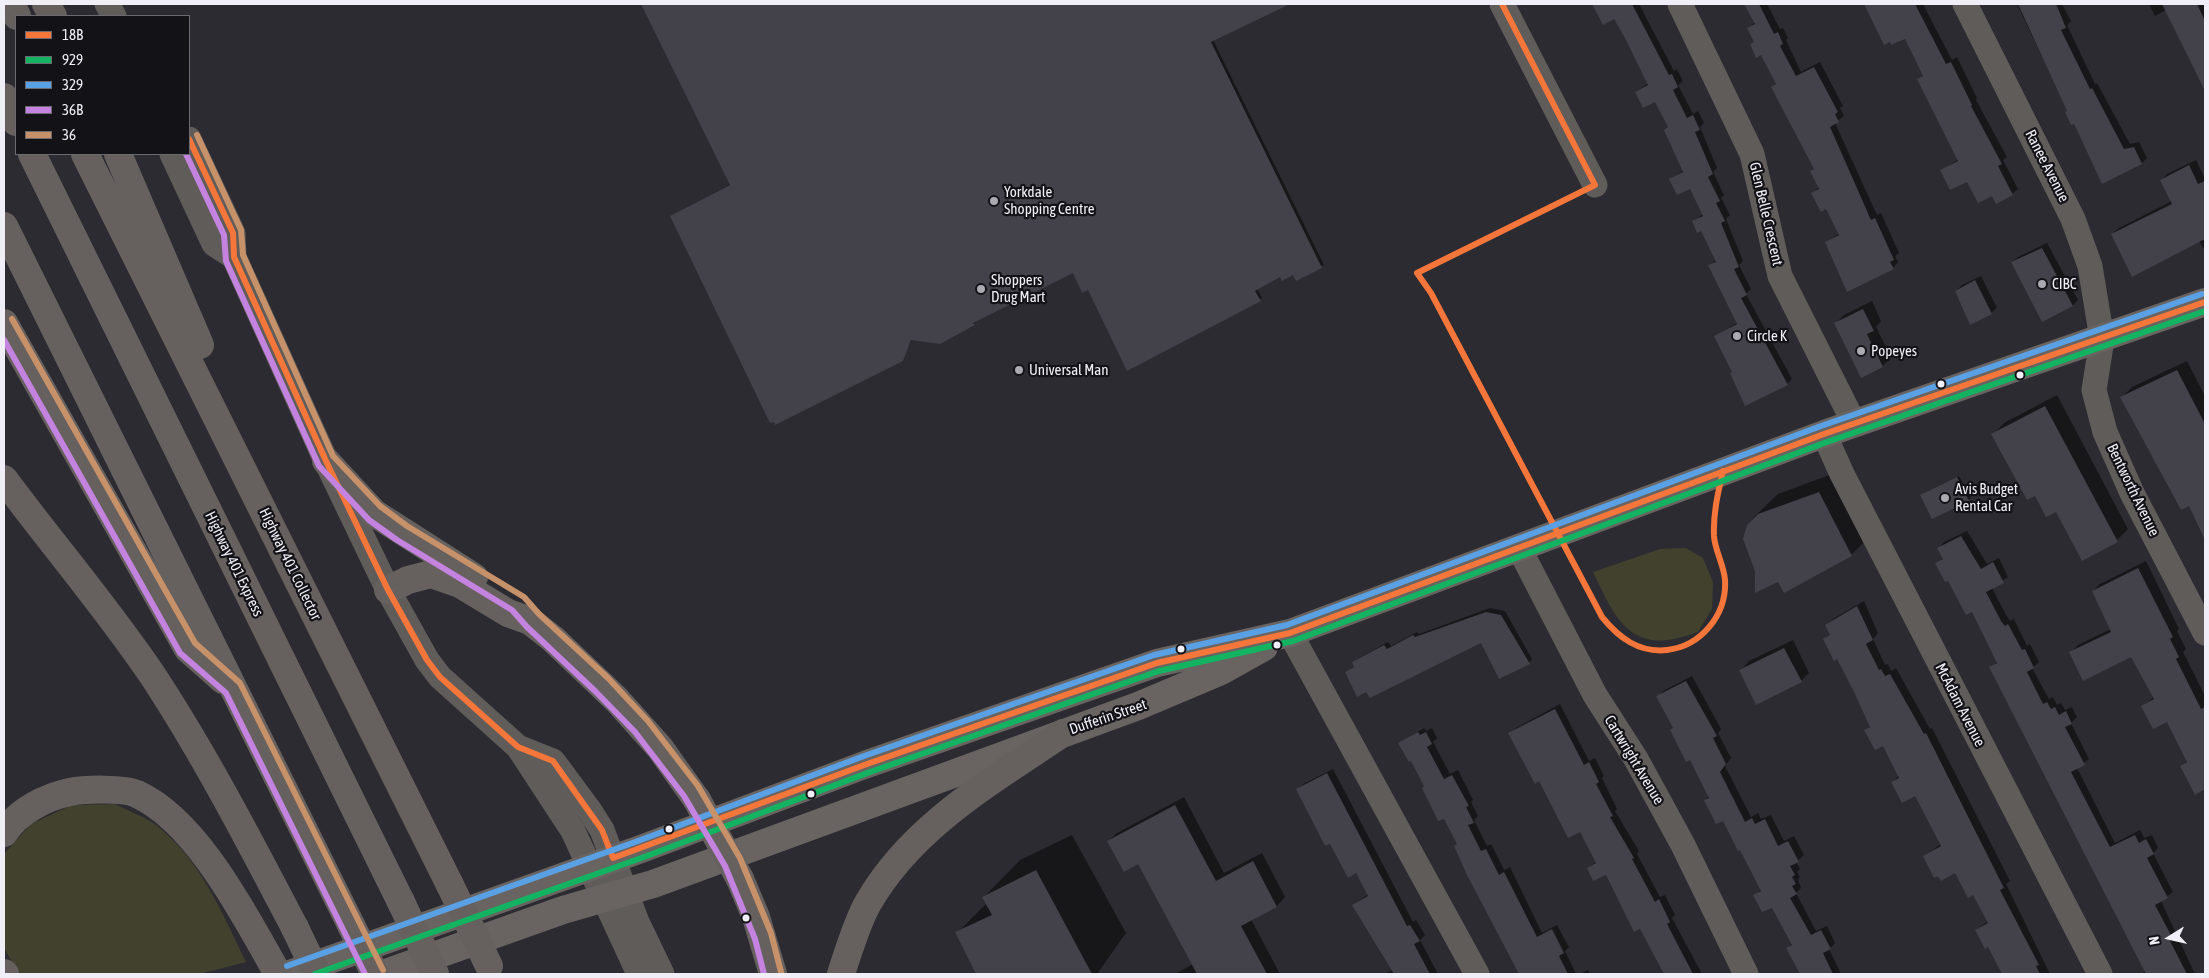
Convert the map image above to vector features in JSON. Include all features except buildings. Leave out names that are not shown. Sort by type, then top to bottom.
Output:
[{"type":"highway","points":[[46,4],[52,15]]},
{"type":"highway","points":[[4,97],[15,120]]},
{"type":"highway","name":"Highway 401 Express","points":[[32,155],[434,974]]},
{"type":"highway","name":"Highway 401 Collector","points":[[86,155],[491,970]]},
{"type":"highway","points":[[118,155],[292,568]]},
{"type":"highway","points":[[4,226],[375,974]]},
{"type":"highway","points":[[4,323],[188,649],[233,688]]},
{"type":"highway","points":[[326,461],[374,513],[402,533],[518,604],[530,621],[566,650],[617,700],[660,748],[697,800],[740,879],[758,926],[773,974]]},
{"type":"highway","points":[[4,479],[152,675],[194,740],[245,831],[317,974]]},
{"type":"highway","points":[[4,488],[26,510]]},
{"type":"highway","points":[[388,590],[408,580],[431,574],[460,584],[508,613],[530,621]]},
{"type":"highway","points":[[841,974],[868,903],[909,847],[950,811],[1063,733]]},
{"type":"highway","points":[[4,832],[11,822],[50,796],[86,788],[136,793],[168,815],[201,847],[278,974]]},
{"type":"main road","name":"Dufferin Street","points":[[290,974],[867,764],[1157,663],[1290,633],[1824,434],[2205,302]]},
{"type":"main road","name":"Dufferin Street","points":[[383,974],[614,894],[705,866],[1172,694],[1221,671],[1290,633]]},
{"type":"street","points":[[107,4],[113,15]]},
{"type":"street","points":[[1502,4],[1595,185]]},
{"type":"street","name":"Glen Belle Crescent","points":[[1680,4],[1752,154],[1780,276],[1854,424]]},
{"type":"street","name":"Ranee Avenue","points":[[1965,4],[2073,219],[2090,266],[2102,339]]},
{"type":"street","points":[[190,140],[233,233],[234,258],[326,461],[388,590],[427,660],[440,677],[518,748],[553,761],[590,811],[602,830],[601,862],[614,894],[638,974]]},
{"type":"street","points":[[172,155],[214,244],[234,258]]},
{"type":"street","name":"Bentworth Avenue","points":[[2102,339],[2094,390],[2104,432],[2132,493],[2205,633]]},
{"type":"street","name":"McAdam Avenue","points":[[1824,434],[1855,500],[2100,974]]},
{"type":"street","name":"Cartwright Avenue","points":[[1530,544],[1595,695],[1636,759],[1683,845],[1746,974]]},
{"type":"street","points":[[1290,633],[1477,974]]},
{"type":"street","points":[[614,894],[637,922],[662,974]]},
{"type":"green space","points":[[1686,548],[1703,558],[1713,582],[1712,609],[1698,632],[1668,640],[1653,640],[1629,630],[1612,609],[1593,572],[1660,549]]},
{"type":"green space","points":[[115,804],[156,825],[186,854],[219,906],[246,962],[200,974],[19,974],[4,948],[4,854],[31,824],[72,805]]},
{"type":"transit line","name":"18B","points":[[1502,4],[1595,185],[1417,273],[1431,293],[1602,617],[1615,631],[1630,642],[1647,649],[1667,650],[1679,647],[1691,642],[1710,627],[1722,605],[1725,580],[1715,542],[1714,519],[1723,471]]},
{"type":"transit line","name":"36","points":[[197,135],[241,230],[243,255],[333,456],[380,506],[407,526],[524,597],[539,614],[608,678],[648,721],[698,786],[740,858],[771,933],[781,972]]},
{"type":"transit line","name":"18B","points":[[190,141],[233,233],[234,257],[326,461],[388,590],[427,660],[440,677],[518,747],[553,761],[602,830],[613,858],[867,764],[1157,663],[1290,633],[1824,434],[2205,302]]},
{"type":"transit line","name":"36B","points":[[186,155],[224,235],[226,261],[319,466],[369,520],[397,540],[512,610],[527,627],[595,691],[635,732],[684,796],[725,866],[755,939],[764,974]]},
{"type":"transit line","name":"329","points":[[287,966],[638,841],[864,756],[1154,655],[1287,625],[1821,426],[2202,294]]},
{"type":"transit line","name":"929","points":[[315,974],[644,857],[870,772],[1159,671],[1293,641],[1827,442],[2205,311]]},
{"type":"transit line","name":"36","points":[[12,319],[195,643],[240,683],[383,970]]},
{"type":"transit line","name":"36B","points":[[4,340],[180,653],[226,693],[365,974]]},
{"type":"place","name":"Yorkdale Shopping Centre","points":[[994,201]]},
{"type":"place","name":"CIBC","points":[[2042,284]]},
{"type":"place","name":"Shoppers Drug Mart","points":[[981,289]]},
{"type":"place","name":"Circle K","points":[[1737,336]]},
{"type":"place","name":"Popeyes","points":[[1861,351]]},
{"type":"place","name":"Universal Man","points":[[1019,370]]},
{"type":"place","name":"Avis Budget Rental Car","points":[[1945,498]]}]
